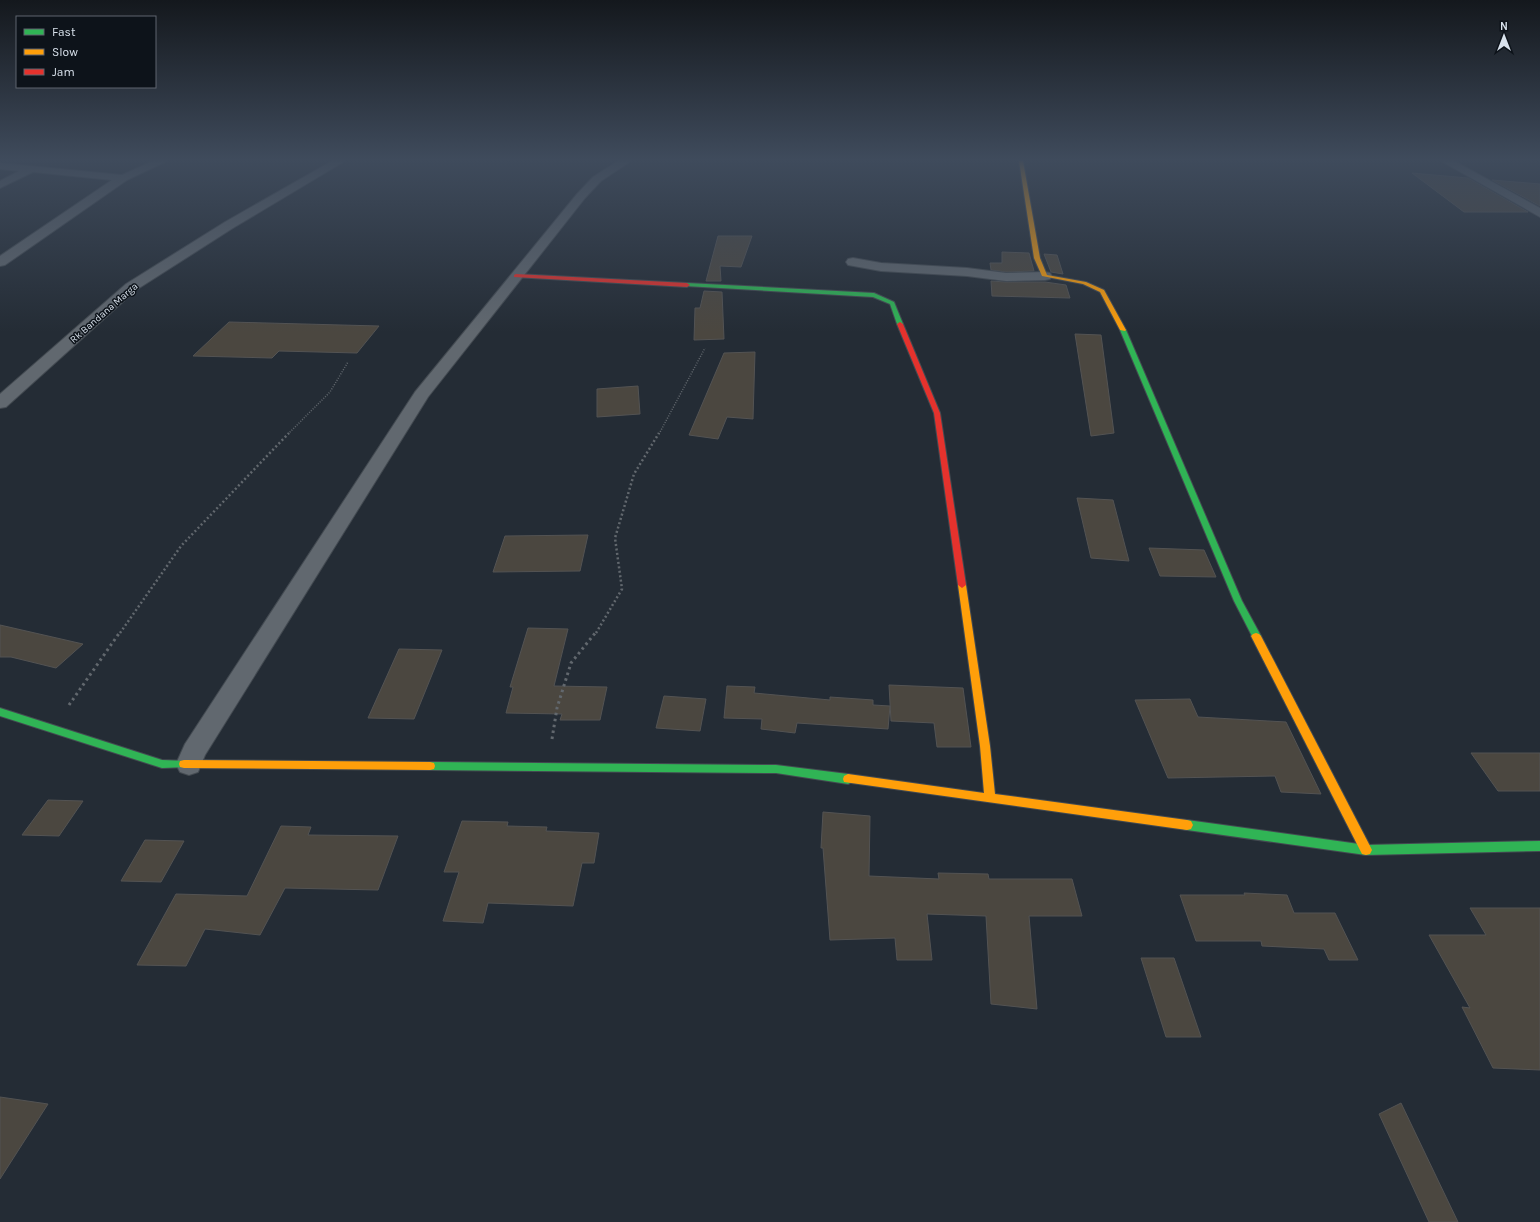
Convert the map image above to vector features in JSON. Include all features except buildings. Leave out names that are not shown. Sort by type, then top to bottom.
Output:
[{"type":"street","points":[[0,262],[64,218]]},
{"type":"street","name":"Rk Bandana Marga","points":[[0,403],[131,287],[241,218]]},
{"type":"street","points":[[189,764],[194,751],[421,395],[564,218]]},
{"type":"street","points":[[1031,218],[1037,258],[1045,276]]},
{"type":"street","points":[[853,262],[881,267],[967,272],[1006,277],[1045,276],[1084,283],[1102,291],[1129,341],[1238,601],[1366,850]]},
{"type":"street","points":[[516,276],[836,292],[874,295],[892,303],[937,413],[985,746],[990,798]]},
{"type":"street","points":[[0,712],[162,764],[776,769],[1366,850],[1540,846]]},
{"type":"path","points":[[548,767],[557,708],[571,663],[594,636],[622,589],[615,538],[634,474],[671,414],[705,348]]},
{"type":"path","points":[[55,730],[66,709],[181,546],[266,456],[330,392],[348,362]]},
{"type":"traffic: fast","points":[[687,285],[874,295],[892,303],[900,324]]},
{"type":"traffic: fast","points":[[1123,330],[1238,601],[1256,636]]},
{"type":"traffic: fast","points":[[0,712],[162,764],[184,764]]},
{"type":"traffic: fast","points":[[430,766],[776,769],[848,779]]},
{"type":"traffic: fast","points":[[1187,825],[1366,850],[1540,846]]},
{"type":"traffic: slow","points":[[1030,218],[1037,258],[1045,276],[1084,283],[1102,291],[1123,330]]},
{"type":"traffic: slow","points":[[962,585],[985,746],[990,798]]},
{"type":"traffic: slow","points":[[1256,636],[1366,850]]},
{"type":"traffic: slow","points":[[184,764],[430,766]]},
{"type":"traffic: slow","points":[[848,779],[1187,825]]},
{"type":"traffic: jam","points":[[516,276],[687,285]]},
{"type":"traffic: jam","points":[[900,324],[937,413],[962,585]]}]
